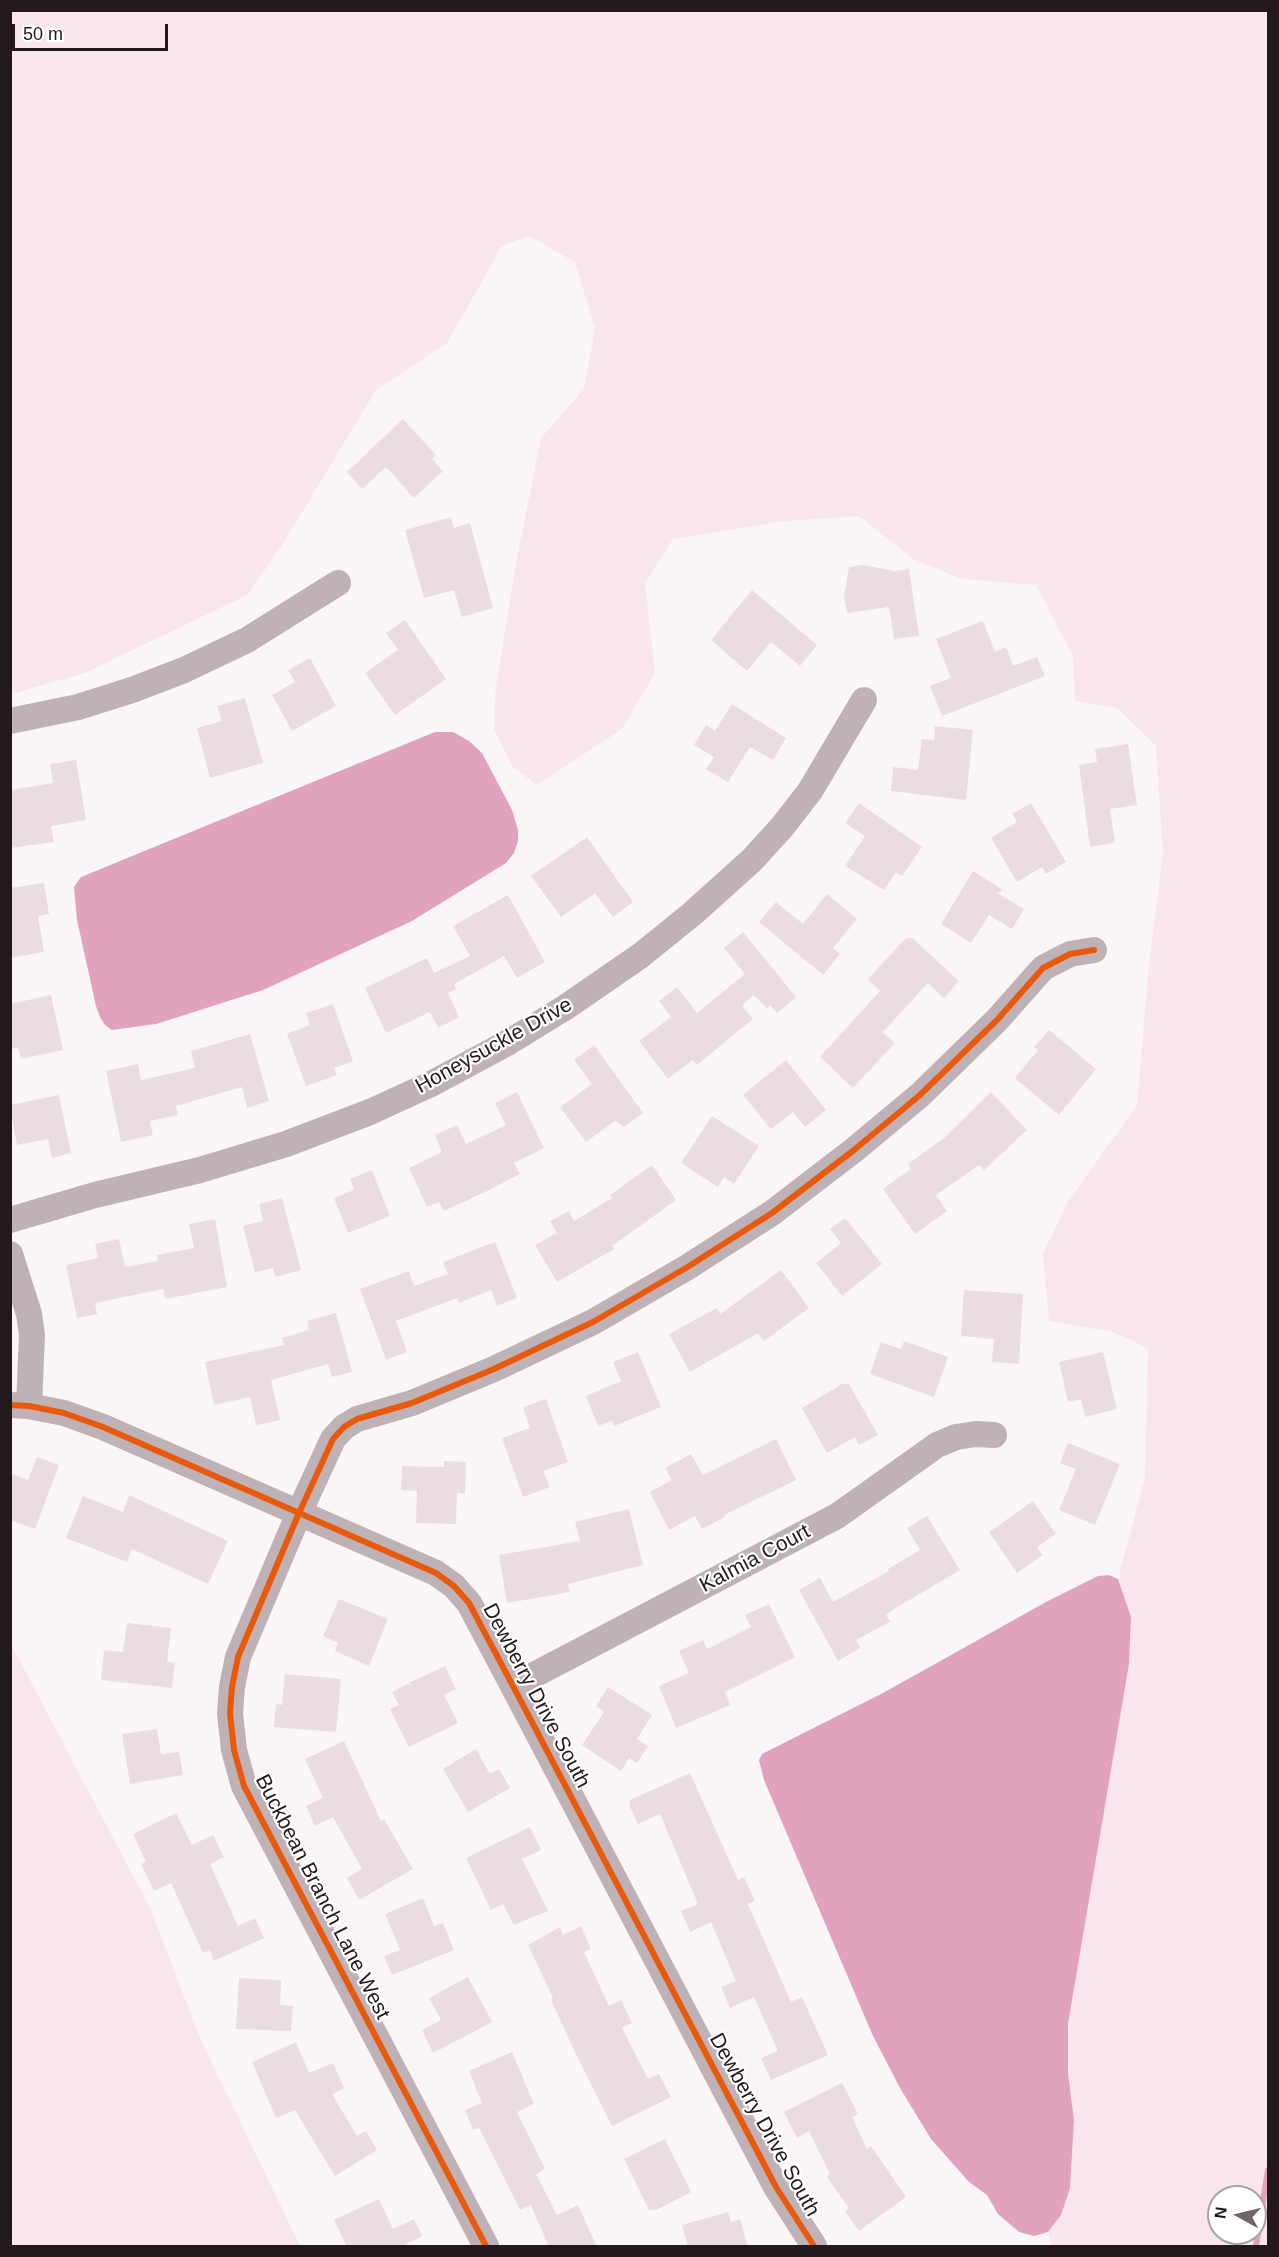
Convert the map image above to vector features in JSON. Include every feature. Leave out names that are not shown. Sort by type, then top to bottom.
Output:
[{"type":"street","points":[[10,721],[78,707],[184,670],[247,640],[338,583]]},
{"type":"street","name":"Honeysuckle Drive","points":[[10,1220],[95,1195],[200,1170],[286,1144],[370,1112],[431,1084],[509,1042],[567,1007],[640,956],[692,914],[752,860],[810,791],[864,700]]},
{"type":"street","name":"Buckbean Branch Lane West","points":[[486,2247],[244,1786],[234,1750],[230,1713],[238,1657],[298,1513],[333,1439],[344,1428],[357,1419],[412,1402],[494,1369],[593,1322],[686,1268],[772,1213],[854,1150],[920,1095],[997,1020],[1043,968],[1070,954],[1094,950]]},
{"type":"street","points":[[10,1254],[29,1314],[32,1335],[20,1406]]},
{"type":"street","name":"Dewberry Drive South","points":[[20,1406],[64,1413],[103,1427],[436,1573],[454,1586],[469,1604],[513,1686],[776,2187],[814,2247]]},
{"type":"street","name":"Kalmia Court","points":[[513,1686],[837,1516],[937,1445],[956,1437],[975,1434],[994,1435]]},
{"type":"shaded area","points":[[11,11],[1268,11],[1268,2246],[1052,2246],[1048,2232],[1061,2215],[1074,2120],[1068,2073],[1068,2024],[1129,1664],[1131,1617],[1118,1579],[1145,1477],[1148,1348],[1113,1332],[1049,1321],[1043,1254],[1068,1201],[1137,1106],[1149,964],[1163,854],[1156,746],[1117,708],[1075,701],[1073,656],[1036,585],[962,579],[913,559],[859,516],[786,521],[673,539],[645,583],[655,673],[622,729],[537,785],[513,767],[494,730],[495,695],[515,569],[541,438],[584,389],[595,328],[575,262],[529,236],[502,246],[447,343],[376,390],[281,547],[247,595],[85,673],[11,694]]},
{"type":"shaded area","points":[[435,732],[453,732],[469,741],[482,753],[512,810],[518,830],[518,841],[514,853],[506,863],[412,921],[263,990],[156,1024],[112,1030],[105,1025],[96,1006],[77,920],[74,887],[81,877]]},
{"type":"shaded area","points":[[1109,1575],[1118,1579],[1131,1617],[1129,1664],[1068,2024],[1068,2073],[1074,2120],[1070,2188],[1061,2215],[1048,2232],[1034,2236],[1019,2232],[998,2214],[987,2195],[969,2182],[931,2139],[900,2088],[873,2036],[764,1780],[759,1760],[762,1754],[883,1693],[1046,1602],[1098,1576]]},
{"type":"shaded area","points":[[11,1644],[151,1910],[200,2038],[300,2246],[11,2246]]},
{"type":"building","points":[[403,419],[436,455],[432,459],[443,471],[414,498],[386,467],[362,489],[347,472]]},
{"type":"building","points":[[451,517],[454,528],[470,523],[493,608],[462,617],[454,590],[424,598],[405,530]]},
{"type":"building","points":[[863,565],[895,571],[909,569],[919,636],[894,639],[889,607],[847,613],[844,597],[849,567]]},
{"type":"building","points":[[752,590],[817,645],[800,666],[771,642],[747,671],[711,640]]},
{"type":"building","points":[[405,620],[446,679],[395,715],[365,673],[398,650],[386,633]]},
{"type":"building","points":[[983,621],[995,652],[1006,647],[1013,666],[1037,657],[1045,676],[942,716],[930,686],[951,678],[936,639]]},
{"type":"building","points":[[310,658],[336,706],[292,731],[272,695],[295,682],[288,670]]},
{"type":"building","points":[[245,698],[263,763],[210,778],[197,728],[222,721],[217,706]]},
{"type":"building","points":[[732,704],[786,738],[773,760],[750,747],[728,782],[706,769],[714,757],[694,745],[706,725],[715,731]]},
{"type":"building","points":[[935,726],[973,730],[966,800],[891,791],[893,767],[918,770],[922,739],[934,740]]},
{"type":"building","points":[[1128,744],[1137,805],[1110,809],[1115,843],[1090,847],[1079,765],[1097,762],[1095,749]]},
{"type":"building","points":[[76,760],[86,820],[51,826],[54,842],[10,848],[10,790],[53,783],[50,764]]},
{"type":"building","points":[[859,803],[922,847],[902,876],[896,872],[884,890],[845,866],[865,836],[845,823]]},
{"type":"building","points":[[1031,803],[1066,862],[1046,874],[1042,867],[1017,882],[991,838],[1017,822],[1012,814]]},
{"type":"building","points":[[587,837],[633,902],[613,917],[595,893],[561,917],[531,876]]},
{"type":"building","points":[[973,871],[1003,890],[997,893],[1024,909],[1012,929],[989,915],[971,943],[941,924]]},
{"type":"building","points":[[44,883],[49,914],[38,916],[44,952],[10,958],[10,888]]},
{"type":"building","points":[[827,894],[857,919],[833,948],[840,954],[823,975],[759,922],[776,902],[803,924]]},
{"type":"building","points":[[508,895],[545,962],[517,978],[504,956],[454,984],[456,989],[448,993],[459,1017],[438,1028],[430,1012],[386,1033],[365,988],[427,958],[434,973],[470,956],[453,926]]},
{"type":"building","points":[[743,932],[796,997],[777,1013],[770,1005],[767,1008],[753,995],[742,1006],[753,1019],[697,1065],[693,1060],[668,1079],[639,1041],[671,1017],[659,1001],[677,987],[697,1013],[745,974],[724,948]]},
{"type":"building","points":[[906,938],[912,938],[959,981],[944,998],[928,983],[883,1032],[895,1043],[853,1088],[820,1057],[880,991],[868,979]]},
{"type":"building","points":[[51,995],[63,1050],[21,1059],[18,1048],[10,1049],[10,1004]]},
{"type":"building","points":[[333,1004],[353,1061],[334,1068],[337,1075],[306,1086],[287,1034],[310,1025],[306,1013]]},
{"type":"building","points":[[1049,1030],[1096,1069],[1059,1115],[1015,1078],[1038,1050],[1034,1047]]},
{"type":"building","points":[[250,1034],[269,1101],[247,1108],[242,1087],[176,1106],[178,1115],[150,1121],[153,1135],[121,1142],[106,1071],[138,1064],[141,1080],[195,1068],[191,1051]]},
{"type":"building","points":[[594,1045],[643,1113],[624,1127],[615,1121],[586,1142],[560,1107],[592,1084],[574,1060]]},
{"type":"building","points":[[786,1060],[826,1110],[805,1127],[793,1112],[771,1129],[743,1095]]},
{"type":"building","points":[[517,1092],[544,1148],[514,1163],[520,1174],[487,1191],[444,1211],[439,1202],[427,1207],[409,1168],[442,1152],[435,1135],[457,1125],[466,1144],[506,1125],[495,1103]]},
{"type":"building","points":[[991,1092],[1027,1130],[984,1170],[979,1165],[936,1195],[947,1211],[915,1234],[883,1189],[911,1169],[908,1164],[944,1138]]},
{"type":"building","points":[[59,1095],[71,1153],[52,1158],[48,1139],[17,1145],[10,1105]]},
{"type":"building","points":[[712,1116],[759,1146],[734,1184],[724,1177],[718,1187],[681,1163]]},
{"type":"building","points":[[652,1165],[676,1200],[612,1246],[614,1249],[557,1282],[535,1245],[557,1233],[550,1221],[569,1211],[574,1221],[612,1198],[610,1195]]},
{"type":"building","points":[[372,1170],[390,1216],[348,1233],[334,1198],[354,1190],[350,1179]]},
{"type":"building","points":[[282,1198],[301,1270],[275,1277],[273,1268],[255,1272],[243,1226],[263,1221],[259,1204]]},
{"type":"building","points":[[845,1218],[882,1264],[842,1296],[816,1263],[841,1243],[830,1229]]},
{"type":"building","points":[[215,1219],[227,1287],[165,1299],[163,1289],[95,1303],[97,1314],[77,1318],[66,1265],[98,1258],[95,1244],[119,1239],[125,1267],[158,1261],[157,1255],[194,1248],[189,1224]]},
{"type":"building","points":[[495,1242],[517,1298],[497,1306],[491,1290],[459,1303],[457,1298],[396,1321],[407,1352],[386,1360],[360,1289],[409,1271],[414,1286],[448,1274],[443,1262]]},
{"type":"building","points":[[781,1270],[809,1308],[764,1341],[758,1333],[690,1372],[669,1334],[717,1308],[720,1314]]},
{"type":"building","points":[[964,1290],[1023,1294],[1019,1364],[992,1362],[994,1339],[961,1336]]},
{"type":"building","points":[[336,1313],[352,1372],[332,1377],[328,1364],[271,1380],[280,1420],[256,1425],[250,1397],[214,1405],[205,1362],[284,1345],[282,1338],[309,1330],[307,1321]]},
{"type":"building","points":[[904,1341],[948,1357],[934,1397],[870,1374],[881,1342],[901,1349]]},
{"type":"building","points":[[638,1352],[661,1407],[614,1426],[612,1421],[598,1426],[586,1396],[621,1381],[613,1362]]},
{"type":"building","points":[[1103,1352],[1117,1409],[1085,1417],[1081,1399],[1068,1402],[1059,1362]]},
{"type":"building","points":[[842,1384],[849,1384],[878,1435],[859,1445],[855,1437],[827,1453],[802,1408]]},
{"type":"building","points":[[546,1399],[568,1462],[543,1471],[550,1487],[523,1497],[502,1438],[530,1428],[523,1407]]},
{"type":"building","points":[[776,1439],[796,1480],[724,1515],[725,1517],[702,1529],[695,1516],[669,1530],[650,1492],[672,1480],[665,1468],[691,1454],[703,1475]]},
{"type":"building","points":[[1068,1443],[1120,1464],[1095,1525],[1059,1510],[1076,1469],[1060,1463]]},
{"type":"building","points":[[37,1457],[59,1465],[35,1529],[10,1520],[10,1473],[28,1480]]},
{"type":"building","points":[[444,1461],[466,1462],[465,1494],[457,1493],[456,1524],[416,1523],[417,1491],[401,1490],[402,1466],[444,1467]]},
{"type":"building","points":[[129,1495],[228,1541],[208,1584],[132,1549],[127,1562],[66,1538],[83,1496],[123,1512]]},
{"type":"building","points":[[1033,1501],[1056,1534],[1037,1547],[1043,1555],[1017,1573],[989,1532]]},
{"type":"building","points":[[629,1509],[643,1565],[568,1584],[570,1592],[507,1603],[499,1555],[580,1541],[575,1522]]},
{"type":"building","points":[[927,1516],[960,1570],[886,1614],[890,1622],[856,1640],[860,1648],[838,1661],[799,1590],[820,1578],[833,1602],[889,1571],[888,1569],[920,1550],[907,1528]]},
{"type":"building","points":[[339,1599],[388,1619],[369,1666],[335,1651],[338,1643],[323,1636]]},
{"type":"building","points":[[769,1604],[795,1657],[725,1692],[730,1705],[676,1728],[659,1686],[689,1673],[679,1651],[703,1640],[707,1649],[751,1627],[745,1615]]},
{"type":"building","points":[[127,1623],[171,1628],[167,1661],[175,1663],[172,1688],[101,1680],[104,1650],[123,1652]]},
{"type":"building","points":[[445,1666],[456,1689],[444,1695],[458,1723],[409,1747],[390,1709],[399,1705],[392,1692],[407,1684],[413,1685],[409,1683]]},
{"type":"building","points":[[285,1674],[341,1679],[336,1732],[274,1727],[276,1704],[282,1705]]},
{"type":"building","points":[[608,1687],[652,1715],[637,1739],[648,1746],[637,1763],[629,1758],[621,1771],[582,1745],[604,1712],[596,1706]]},
{"type":"building","points":[[157,1729],[161,1754],[179,1752],[183,1775],[130,1784],[122,1734]]},
{"type":"building","points":[[344,1741],[381,1821],[384,1819],[413,1869],[359,1900],[347,1878],[362,1869],[333,1817],[315,1826],[306,1806],[323,1798],[305,1759]]},
{"type":"building","points":[[476,1749],[490,1774],[499,1769],[510,1788],[468,1812],[443,1769]]},
{"type":"building","points":[[690,1773],[738,1880],[744,1877],[755,1901],[748,1904],[791,2002],[802,1997],[828,2055],[771,2080],[761,2058],[778,2051],[754,1997],[730,2008],[721,1987],[736,1981],[711,1922],[690,1932],[681,1911],[698,1904],[660,1814],[638,1824],[630,1807],[630,1800]]},
{"type":"building","points":[[176,1813],[192,1845],[213,1835],[224,1857],[210,1864],[238,1926],[255,1918],[264,1938],[214,1961],[210,1950],[203,1953],[171,1883],[154,1891],[141,1864],[146,1862],[133,1834]]},
{"type":"building","points":[[530,1827],[541,1850],[522,1859],[548,1911],[514,1925],[503,1904],[491,1910],[466,1858]]},
{"type":"building","points":[[423,1898],[434,1926],[443,1923],[454,1950],[392,1975],[384,1956],[400,1950],[385,1914]]},
{"type":"building","points":[[581,1926],[591,1949],[584,1952],[609,2006],[621,2000],[632,2023],[622,2028],[648,2079],[659,2074],[671,2097],[612,2126],[574,2050],[528,1945],[560,1927],[563,1935]]},
{"type":"building","points":[[468,1977],[492,2022],[433,2053],[422,2030],[441,2020],[429,1998]]},
{"type":"building","points":[[239,1978],[281,1980],[280,2005],[293,2006],[291,2031],[236,2029]]},
{"type":"building","points":[[296,2042],[309,2073],[333,2063],[344,2088],[332,2094],[357,2136],[366,2131],[377,2150],[335,2176],[295,2110],[276,2118],[252,2062]]},
{"type":"building","points":[[512,2052],[534,2104],[517,2112],[545,2169],[536,2174],[557,2215],[578,2205],[597,2247],[549,2247],[531,2205],[520,2210],[479,2128],[473,2130],[465,2110],[482,2103],[469,2071]]},
{"type":"building","points":[[842,2083],[858,2114],[852,2117],[867,2149],[871,2146],[906,2197],[859,2231],[845,2211],[849,2208],[827,2177],[830,2174],[809,2131],[797,2138],[784,2112]]},
{"type":"building","points":[[665,2139],[691,2192],[656,2210],[649,2210],[624,2159]]},
{"type":"building","points":[[379,2199],[393,2229],[414,2219],[422,2236],[401,2247],[347,2247],[334,2220]]},
{"type":"building","points":[[728,2212],[731,2222],[740,2219],[748,2247],[688,2247],[682,2225]]},
{"type":"waterway","points":[[1256,2246],[1268,2170]]},
{"type":"cycle path","points":[[486,2246],[244,1786],[234,1750],[230,1713],[238,1657],[333,1439],[344,1427],[357,1419],[412,1403],[494,1369],[593,1322],[686,1268],[772,1213],[854,1150],[920,1095],[997,1020],[1043,968],[1070,954],[1094,950]]},
{"type":"cycle path","points":[[10,1405],[64,1413],[103,1427],[436,1573],[454,1586],[469,1603],[776,2187],[814,2246]]}]
